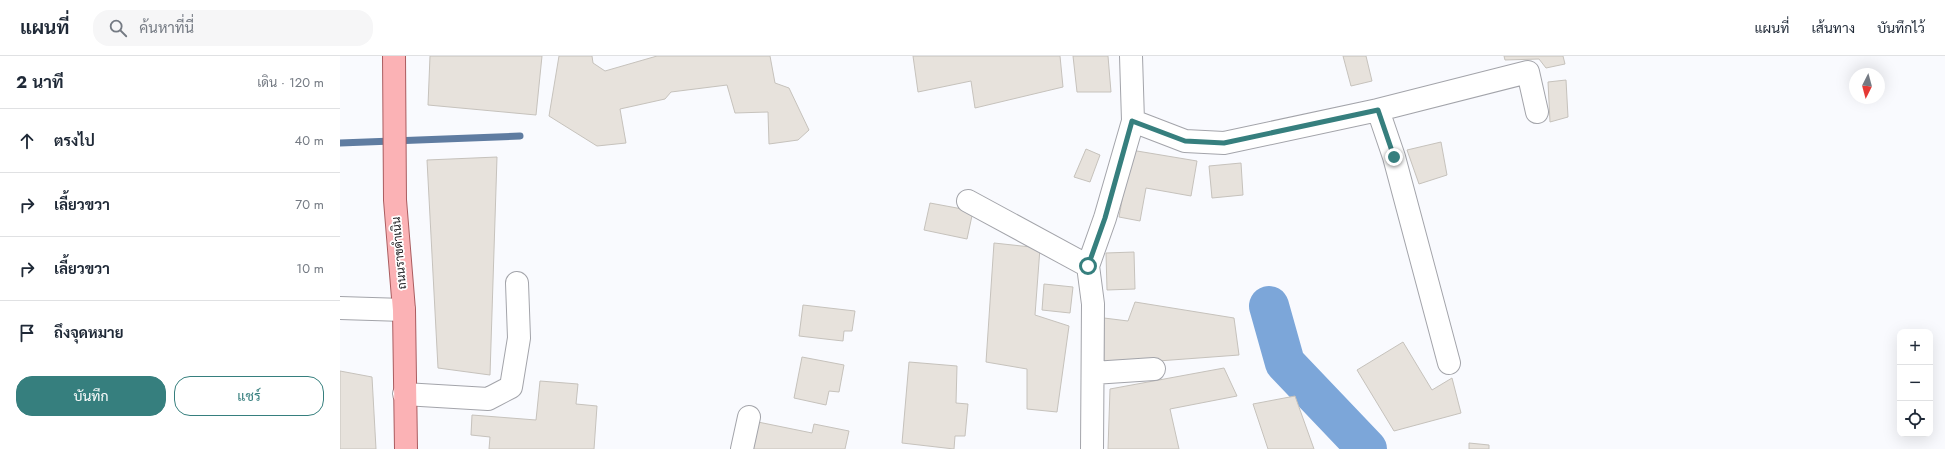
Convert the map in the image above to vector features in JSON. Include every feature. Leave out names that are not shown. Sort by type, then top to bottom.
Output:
[{"type":"main road","name":"ถนนราขดำเนิน","points":[[394,56],[396,120],[394,200],[404,310],[404,394],[406,449]]},
{"type":"street","points":[[1092,449],[1093,304],[1088,266],[1105,218],[1132,121],[1131,56]]},
{"type":"street","points":[[1132,121],[1185,141],[1224,143],[1378,110],[1528,72],[1537,112]]},
{"type":"street","points":[[1378,110],[1394,157],[1449,363]]},
{"type":"street","points":[[968,201],[1088,266]]},
{"type":"street","points":[[404,394],[488,399],[511,387],[519,338],[517,283]]},
{"type":"street","points":[[340,308],[404,310]]},
{"type":"street","points":[[1093,373],[1154,369]]},
{"type":"street","points":[[742,449],[749,417]]},
{"type":"building","points":[[430,56],[542,56],[536,115],[428,105]]},
{"type":"building","points":[[559,56],[592,56],[593,63],[605,71],[657,56],[770,56],[775,83],[789,88],[809,130],[798,140],[769,144],[768,112],[735,113],[727,85],[671,92],[665,99],[620,109],[626,143],[597,146],[549,116]]},
{"type":"building","points":[[913,56],[1060,56],[1063,87],[975,108],[971,81],[918,92]]},
{"type":"building","points":[[1073,56],[1108,56],[1111,92],[1077,92]]},
{"type":"building","points":[[1343,56],[1366,56],[1372,81],[1351,86]]},
{"type":"building","points":[[1504,56],[1563,56],[1565,64],[1546,68],[1539,59],[1505,60]]},
{"type":"building","points":[[1566,80],[1568,117],[1550,122],[1548,82]]},
{"type":"building","points":[[1441,142],[1447,175],[1419,184],[1407,150]]},
{"type":"building","points":[[1086,149],[1100,155],[1090,182],[1074,177]]},
{"type":"building","points":[[1131,150],[1197,161],[1191,196],[1146,188],[1140,221],[1119,217]]},
{"type":"building","points":[[497,157],[490,375],[438,368],[427,160]]},
{"type":"building","points":[[1241,163],[1243,195],[1212,198],[1209,166]]},
{"type":"building","points":[[930,203],[973,211],[967,239],[924,230]]},
{"type":"building","points":[[994,243],[1040,248],[1035,315],[1069,326],[1057,412],[1027,409],[1027,369],[986,362]]},
{"type":"building","points":[[1134,252],[1135,289],[1107,290],[1106,253]]},
{"type":"building","points":[[1044,284],[1073,287],[1070,313],[1042,310]]},
{"type":"building","points":[[1135,302],[1234,318],[1239,355],[1104,365],[1104,318],[1128,321]]},
{"type":"building","points":[[803,305],[855,311],[852,331],[844,331],[843,341],[799,336]]},
{"type":"building","points":[[1403,342],[1432,390],[1452,378],[1461,413],[1394,431],[1357,370]]},
{"type":"building","points":[[802,357],[844,365],[839,392],[829,391],[826,405],[794,398]]},
{"type":"building","points":[[909,362],[957,366],[956,403],[968,404],[965,436],[955,436],[954,449],[902,443]]},
{"type":"building","points":[[1224,368],[1237,396],[1170,409],[1179,449],[1108,449],[1110,389]]},
{"type":"building","points":[[340,371],[372,377],[376,449],[340,449]]},
{"type":"building","points":[[540,381],[578,384],[576,404],[597,406],[594,449],[489,449],[490,437],[471,435],[472,415],[536,420]]},
{"type":"building","points":[[1295,396],[1314,449],[1268,449],[1253,404]]},
{"type":"building","points":[[758,422],[812,433],[814,424],[849,431],[845,449],[753,449]]},
{"type":"building","points":[[1469,443],[1489,445],[1489,449],[1469,449]]},
{"type":"waterway","points":[[340,143],[520,136]]},
{"type":"waterway","points":[[1269,306],[1285,363],[1367,449]]},
{"type":"route","points":[[1088,266],[1105,218],[1132,121],[1185,141],[1224,143],[1378,110],[1394,157]]}]
